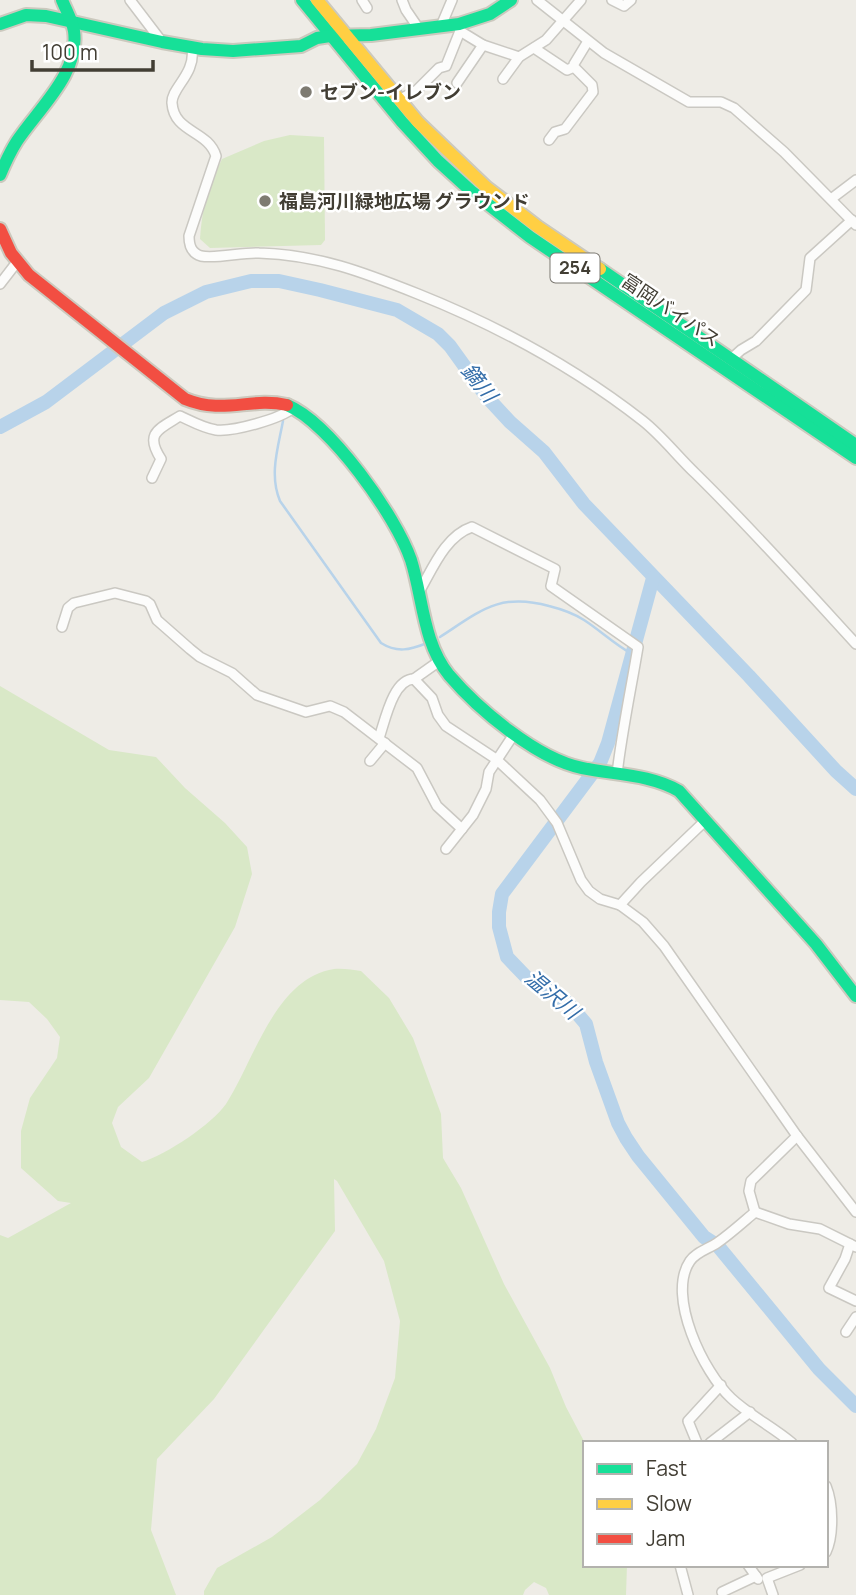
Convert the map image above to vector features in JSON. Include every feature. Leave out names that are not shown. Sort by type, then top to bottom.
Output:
[{"type":"main road","points":[[0,175],[10,151],[46,102],[72,57],[74,31],[62,0]]},
{"type":"main road","name":"富岡バイパス","points":[[302,0],[409,131],[478,197],[530,237],[856,458]]},
{"type":"main road","name":"富岡バイパス","points":[[317,0],[399,100],[440,145],[485,187],[538,227],[856,444]]},
{"type":"main road","points":[[0,23],[26,15],[47,16],[192,48],[233,51],[301,46],[317,38],[330,36],[347,37],[441,26],[460,28],[490,14],[511,0]]},
{"type":"main road","points":[[0,229],[18,262],[29,275],[174,391],[199,405],[224,409],[267,403],[293,408],[314,422],[375,492],[401,534],[411,561],[438,662],[457,684],[514,734],[535,748],[573,766],[671,785],[706,820],[816,944],[856,996]]},
{"type":"street","points":[[130,0],[162,42]]},
{"type":"street","points":[[402,0],[419,29]]},
{"type":"street","points":[[441,26],[452,0]]},
{"type":"street","points":[[537,0],[604,54],[689,102],[721,102],[734,108],[784,152],[854,223],[810,258],[806,290],[756,341],[731,359]]},
{"type":"street","points":[[503,79],[519,57],[547,40],[581,0]]},
{"type":"street","points":[[612,0],[624,6],[631,0]]},
{"type":"street","points":[[399,100],[417,90],[439,68],[446,66],[460,28],[483,45],[519,57]]},
{"type":"street","points":[[574,68],[589,41]]},
{"type":"street","points":[[457,83],[483,45]]},
{"type":"street","points":[[192,48],[188,75],[174,93],[172,104],[180,124],[206,139],[214,148],[216,156],[189,236],[189,246],[195,254],[204,257],[258,252],[303,256],[342,264],[497,327],[581,378],[645,423],[728,504],[856,643]]},
{"type":"street","points":[[534,48],[567,69],[574,68]]},
{"type":"street","points":[[549,140],[555,132],[565,129],[593,92],[592,85],[574,68]]},
{"type":"street","points":[[831,199],[856,180]]},
{"type":"street","points":[[0,284],[18,262]]},
{"type":"street","points":[[152,478],[161,458],[153,447],[153,437],[156,431],[180,416],[202,426],[227,430],[275,419],[293,408]]},
{"type":"street","points":[[419,592],[449,544],[464,530],[472,527],[555,569],[551,586],[638,647],[617,774]]},
{"type":"street","points":[[62,627],[68,607],[74,603],[115,593],[146,601],[157,620],[190,649],[232,673],[257,695],[306,712],[330,706],[344,712],[417,768],[437,806],[462,829]]},
{"type":"street","points":[[370,761],[382,740],[395,694],[402,683],[414,679],[438,662]]},
{"type":"street","points":[[414,679],[432,698],[438,715],[446,726],[496,760],[540,800],[556,823],[581,880],[600,899],[620,905],[643,922],[664,946],[797,1136],[856,1212]]},
{"type":"street","points":[[446,849],[473,815],[486,789],[489,772],[514,734]]},
{"type":"street","points":[[620,905],[640,882],[706,820]]},
{"type":"street","points":[[755,1212],[749,1191],[751,1181],[797,1136]]},
{"type":"street","points":[[755,1212],[718,1242],[691,1259],[680,1289],[688,1327],[721,1385],[733,1399],[789,1441]]},
{"type":"street","points":[[755,1212],[789,1223],[820,1228],[853,1245],[829,1288],[856,1301]]},
{"type":"street","points":[[846,1332],[856,1317]]},
{"type":"street","points":[[696,1441],[688,1420],[721,1385]]},
{"type":"street","points":[[713,1441],[750,1412]]},
{"type":"street","points":[[828,1496],[831,1510],[828,1545]]},
{"type":"street","points":[[679,1567],[688,1595]]},
{"type":"street","points":[[749,1567],[757,1579],[795,1567]]},
{"type":"street","points":[[722,1592],[756,1576]]},
{"type":"street","points":[[767,1578],[773,1595]]},
{"type":"green space","name":"福島河川緑地広場 グラウンド","points":[[290,135],[324,137],[325,240],[321,245],[210,248],[200,239],[202,217],[209,188],[222,159],[264,141]]},
{"type":"green space","points":[[0,686],[109,750],[156,757],[247,847],[252,874],[235,927],[149,1078],[118,1107],[112,1123],[121,1147],[142,1162],[163,1153],[200,1129],[226,1104],[268,1024],[296,988],[314,976],[334,969],[361,971],[389,998],[413,1038],[441,1114],[443,1158],[461,1188],[504,1284],[550,1368],[584,1441],[583,1567],[627,1567],[626,1595],[549,1595],[546,1588],[534,1582],[523,1595],[204,1595],[217,1568],[272,1537],[320,1500],[357,1464],[376,1429],[395,1378],[400,1321],[384,1261],[334,1179],[335,1231],[214,1399],[157,1459],[151,1530],[176,1595],[0,1595],[0,1235],[8,1238],[71,1203],[58,1201],[21,1168],[21,1131],[30,1098],[57,1058],[60,1037],[47,1019],[29,1002],[0,1000]]},
{"type":"waterway","name":"鏑川","points":[[0,427],[46,402],[164,313],[206,292],[251,281],[279,281],[397,310],[438,334],[450,346],[486,396],[544,452],[584,504],[856,789]]},
{"type":"waterway","points":[[283,421],[275,471],[280,501],[381,643],[404,649],[427,643]]},
{"type":"waterway","name":"温沢川","points":[[653,578],[608,743],[600,763],[502,894],[499,927],[507,957],[531,982],[569,1004],[586,1024],[596,1062],[618,1123],[638,1156],[704,1237],[718,1246],[819,1369],[856,1406]]},
{"type":"waterway","points":[[440,637],[491,607],[517,601],[532,602],[576,615],[632,654]]},
{"type":"traffic: fast","points":[[0,175],[17,141],[56,89],[71,61],[74,31],[62,0]]},
{"type":"traffic: fast","points":[[302,0],[402,122],[438,161],[471,191],[530,237],[856,458]]},
{"type":"traffic: fast","points":[[0,24],[26,15],[46,16],[162,42],[233,51],[301,46],[317,38],[330,36],[371,35],[459,24],[490,14],[511,0]]},
{"type":"traffic: fast","points":[[600,269],[856,445]]},
{"type":"traffic: fast","points":[[287,405],[304,415],[341,450],[377,496],[411,560],[434,649],[440,662],[461,688],[509,731],[565,763],[644,778],[679,791],[816,944],[856,996]]},
{"type":"traffic: slow","points":[[317,0],[418,122],[486,187],[538,227],[600,269]]},
{"type":"traffic: jam","points":[[0,229],[11,253],[29,275],[185,399],[212,406],[261,403],[287,405]]},
{"type":"place","name":"セブン-イレブン","points":[[306,92]]},
{"type":"place","name":"福島河川緑地広場 グラウンド","points":[[265,201]]}]
